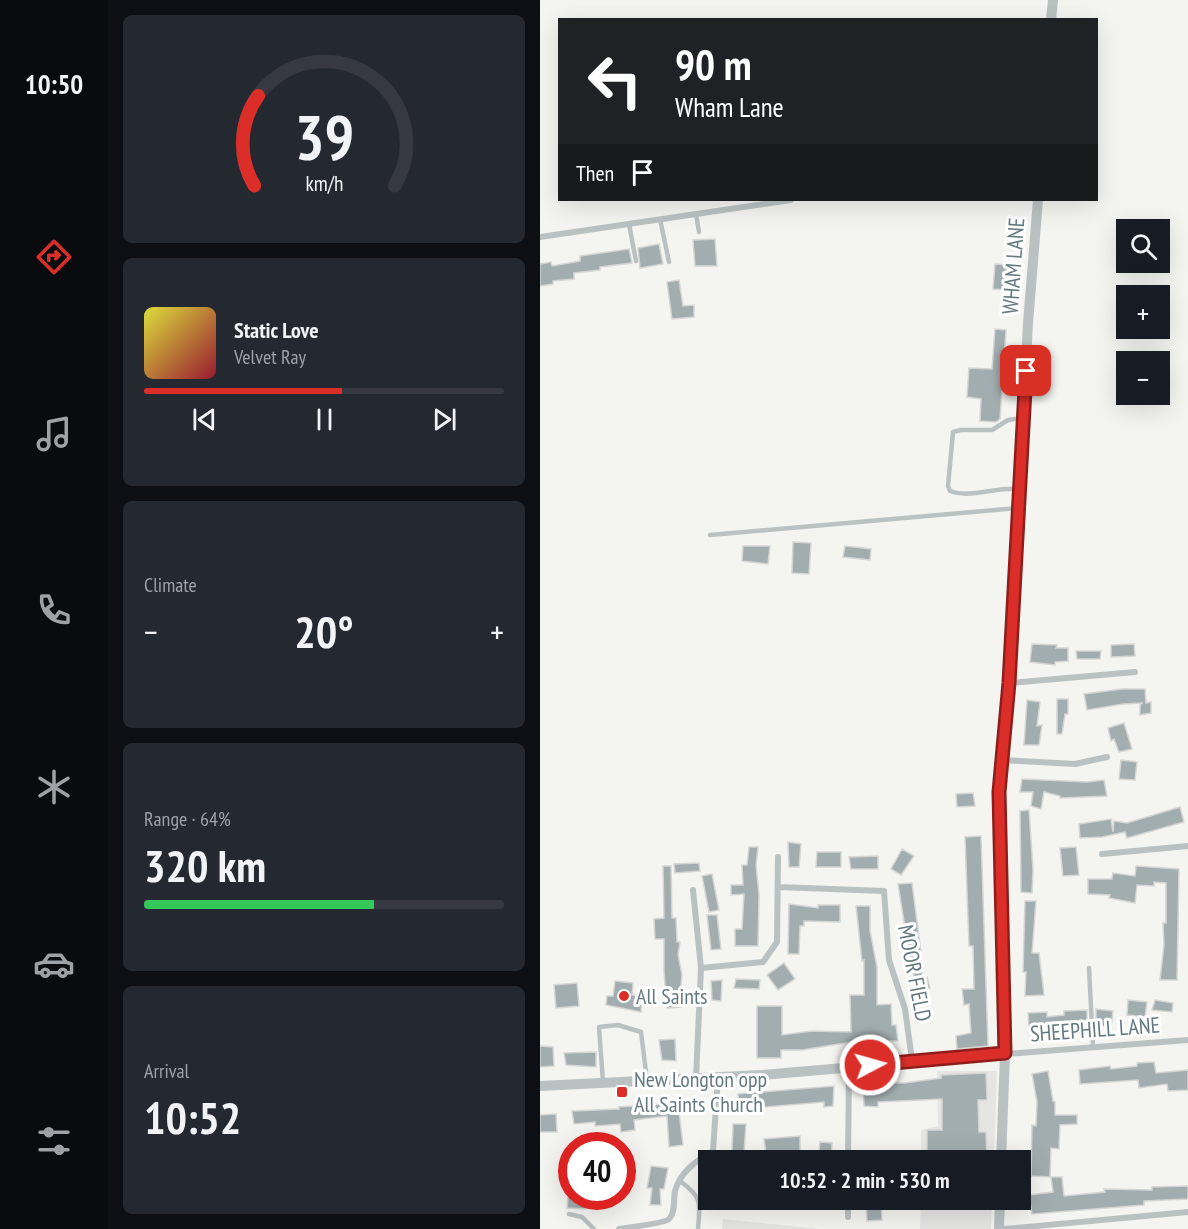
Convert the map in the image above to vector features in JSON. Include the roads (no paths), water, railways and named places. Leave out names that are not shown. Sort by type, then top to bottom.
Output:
[{"type":"street","points":[[1051,18],[1053,0]]},
{"type":"street","points":[[540,237],[784,201]]},
{"type":"street","name":"WHAM LANE","points":[[1001,1150],[1005,1053],[999,792],[1009,683],[1038,201]]},
{"type":"street","points":[[1009,683],[1135,672]]},
{"type":"street","points":[[1002,760],[1075,764],[1107,757]]},
{"type":"street","points":[[1102,854],[1188,846]]},
{"type":"street","points":[[701,968],[762,962],[777,942],[778,857]]},
{"type":"street","name":"MOOR FIELD","points":[[778,887],[884,891],[890,960],[905,1009],[912,1060]]},
{"type":"street","points":[[693,890],[701,968],[696,1078]]},
{"type":"street","name":"SHEEPHILL LANE","points":[[1005,1053],[1188,1040]]},
{"type":"street","points":[[540,1086],[696,1078],[1005,1053]]},
{"type":"street","points":[[849,1067],[849,1150]]},
{"type":"street","points":[[713,1150],[718,1076]]},
{"type":"street","points":[[618,1229],[664,1222],[669,1219],[673,1212],[676,1190],[680,1181],[698,1159]]},
{"type":"street","points":[[848,1210],[848,1217]]},
{"type":"street","points":[[999,1229],[1000,1210]]},
{"type":"street","points":[[1004,1229],[1188,1212]]},
{"type":"street","points":[[1108,1220],[1108,1229]]},
{"type":"lane","points":[[696,214],[699,232]]},
{"type":"lane","points":[[660,219],[669,262]]},
{"type":"lane","points":[[629,224],[636,261]]},
{"type":"lane","points":[[1019,489],[1005,488],[994,492],[960,493],[950,491],[948,486],[951,441],[953,432],[957,430],[992,430],[1008,420],[1024,418]]},
{"type":"lane","points":[[710,535],[1018,508]]},
{"type":"lane","points":[[1089,968],[1093,1047]]},
{"type":"lane","points":[[603,1082],[599,1027],[618,1024],[641,1032],[647,1080]]},
{"type":"lane","points":[[680,1181],[694,1191],[699,1198],[698,1229]]},
{"type":"lane","points":[[569,1214],[582,1217],[594,1229]]},
{"type":"place","name":"All Saints","points":[[624,996]]},
{"type":"place","name":"New Longton opp All Saints Church","points":[[622,1092]]}]
